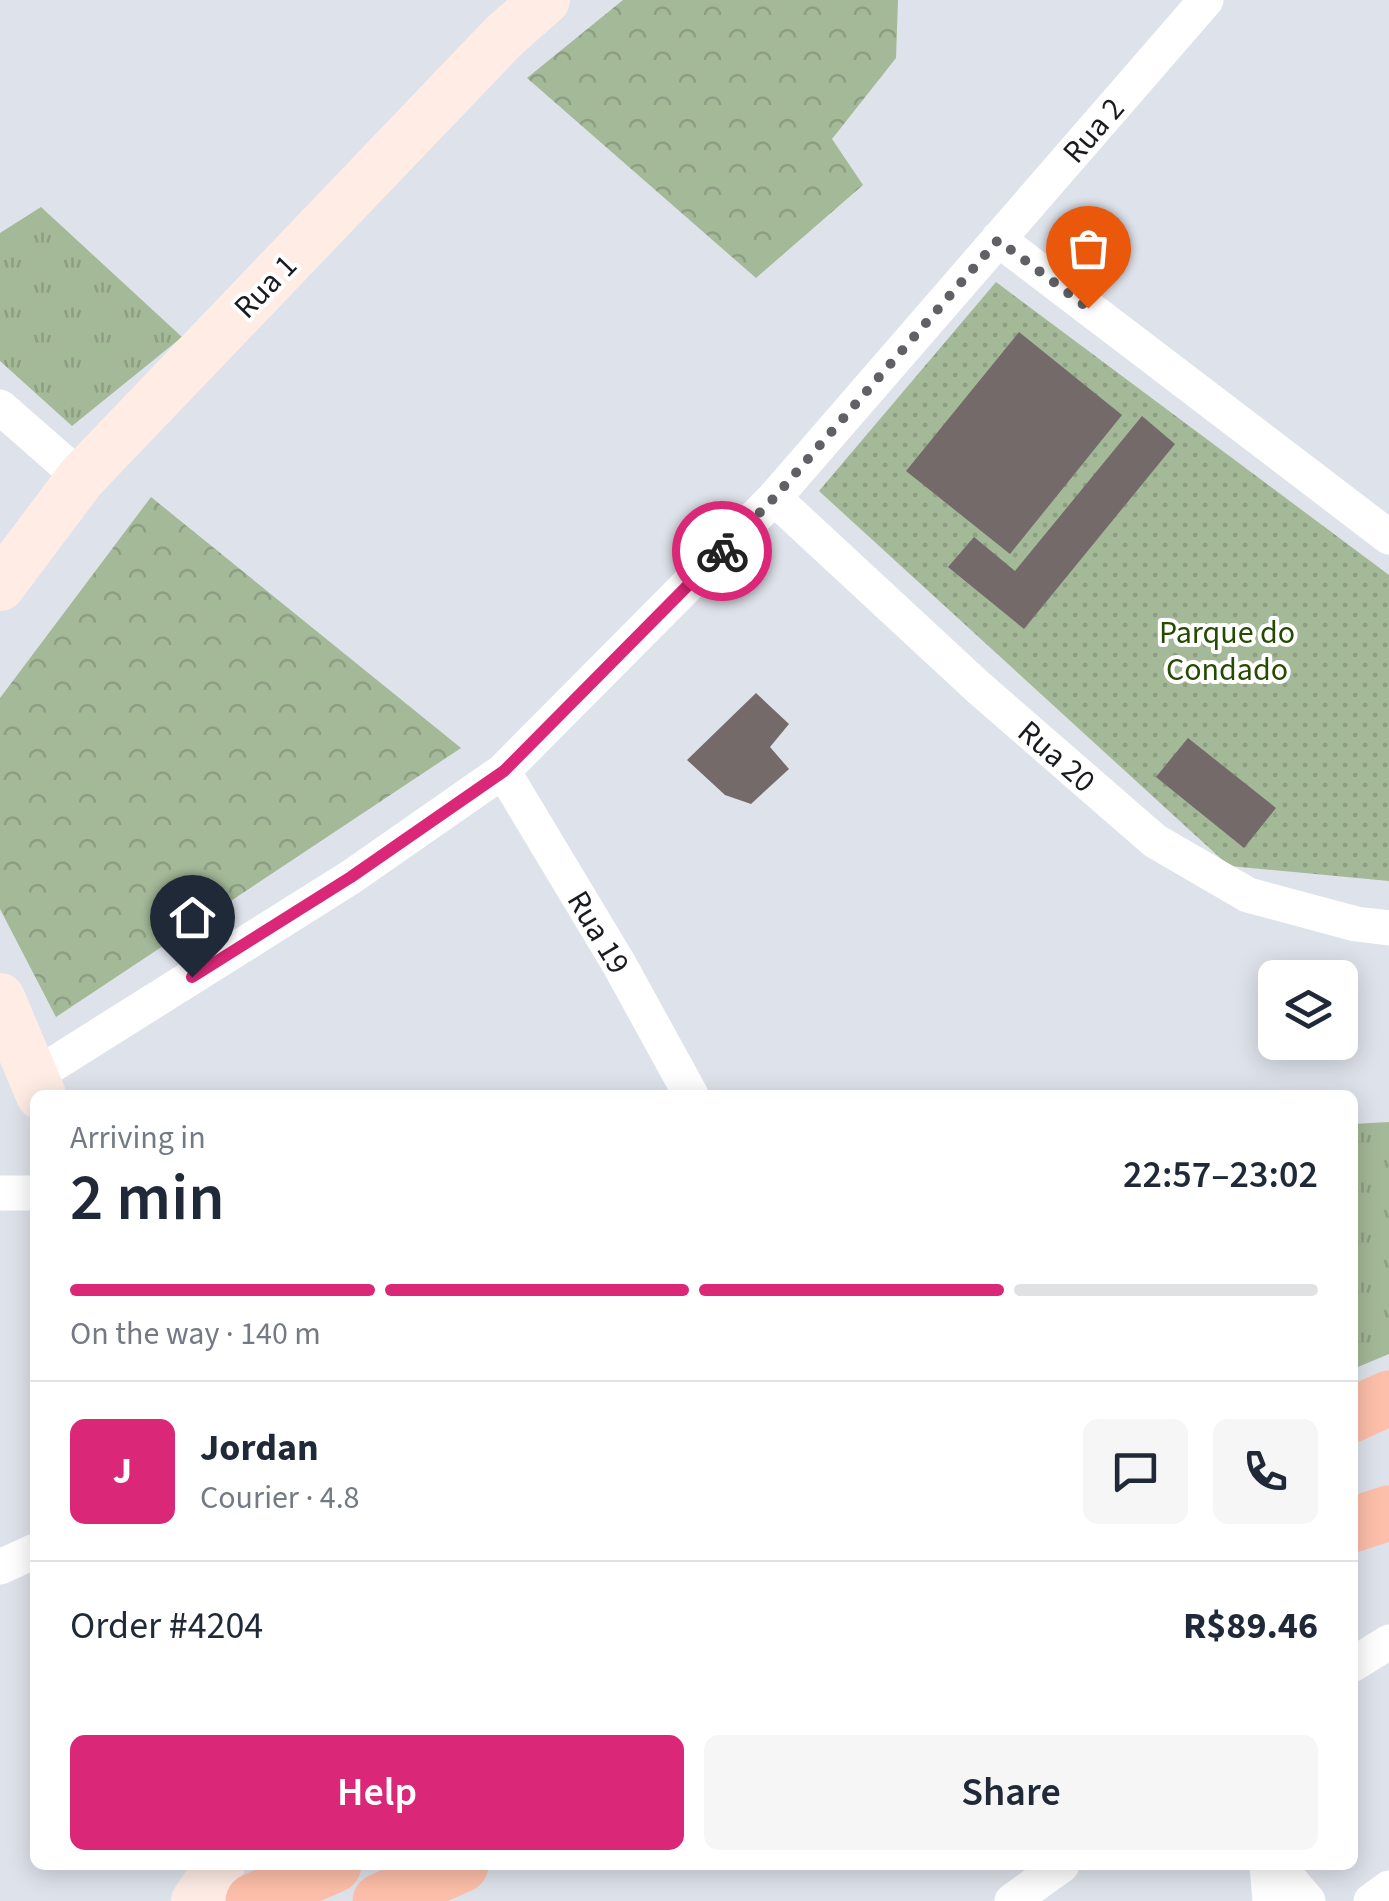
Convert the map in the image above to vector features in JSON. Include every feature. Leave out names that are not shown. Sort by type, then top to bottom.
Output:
[{"type":"highway","points":[[1358,1412],[1389,1398]]},
{"type":"highway","points":[[1358,1522],[1389,1512]]},
{"type":"highway","points":[[253,1901],[323,1870]]},
{"type":"highway","points":[[380,1901],[450,1870]]},
{"type":"street","name":"Rua 1","points":[[0,586],[82,478],[504,36],[545,0]]},
{"type":"street","name":"Rua 2","points":[[37,1086],[504,771],[774,498],[1206,0]]},
{"type":"street","points":[[998,240],[1389,536]]},
{"type":"street","points":[[0,407],[82,478]]},
{"type":"street","name":"Rua 20","points":[[774,498],[979,688],[1155,840],[1248,895],[1356,924],[1389,928]]},
{"type":"street","name":"Rua 19","points":[[504,771],[619,964],[688,1090]]},
{"type":"street","points":[[0,998],[37,1086]]},
{"type":"street","points":[[0,1194],[30,1193]]},
{"type":"street","points":[[0,1567],[30,1552]]},
{"type":"street","points":[[1358,1662],[1389,1642]]},
{"type":"street","points":[[196,1901],[217,1870]]},
{"type":"street","points":[[1012,1901],[1055,1870]]},
{"type":"street","points":[[1267,1870],[1270,1901]]},
{"type":"street","points":[[1281,1870],[1308,1901]]},
{"type":"street","points":[[1372,1901],[1389,1888]]},
{"type":"green space","points":[[623,0],[898,0],[896,58],[832,139],[863,185],[756,278],[527,78]]},
{"type":"green space","points":[[41,207],[182,337],[72,426],[0,361],[0,233]]},
{"type":"green space","name":"Parque do Condado","points":[[996,282],[1389,575],[1389,881],[1229,866],[819,491]]},
{"type":"green space","points":[[151,497],[461,748],[56,1017],[0,909],[0,698]]},
{"type":"green space","points":[[1389,1122],[1389,1354],[1358,1367],[1358,1124]]},
{"type":"building","points":[[1019,332],[1122,415],[1010,554],[906,471]]},
{"type":"building","points":[[1142,416],[1175,444],[1024,629],[948,567],[974,537],[1015,571]]},
{"type":"building","points":[[756,693],[789,724],[770,747],[789,769],[751,804],[725,795],[687,760]]},
{"type":"building","points":[[1188,738],[1276,808],[1244,848],[1156,777]]},
{"type":"way so far","points":[[722,551],[774,498],[998,240],[1088,308]]},
{"type":"route","points":[[192,977],[351,877],[504,771],[722,551]]}]
